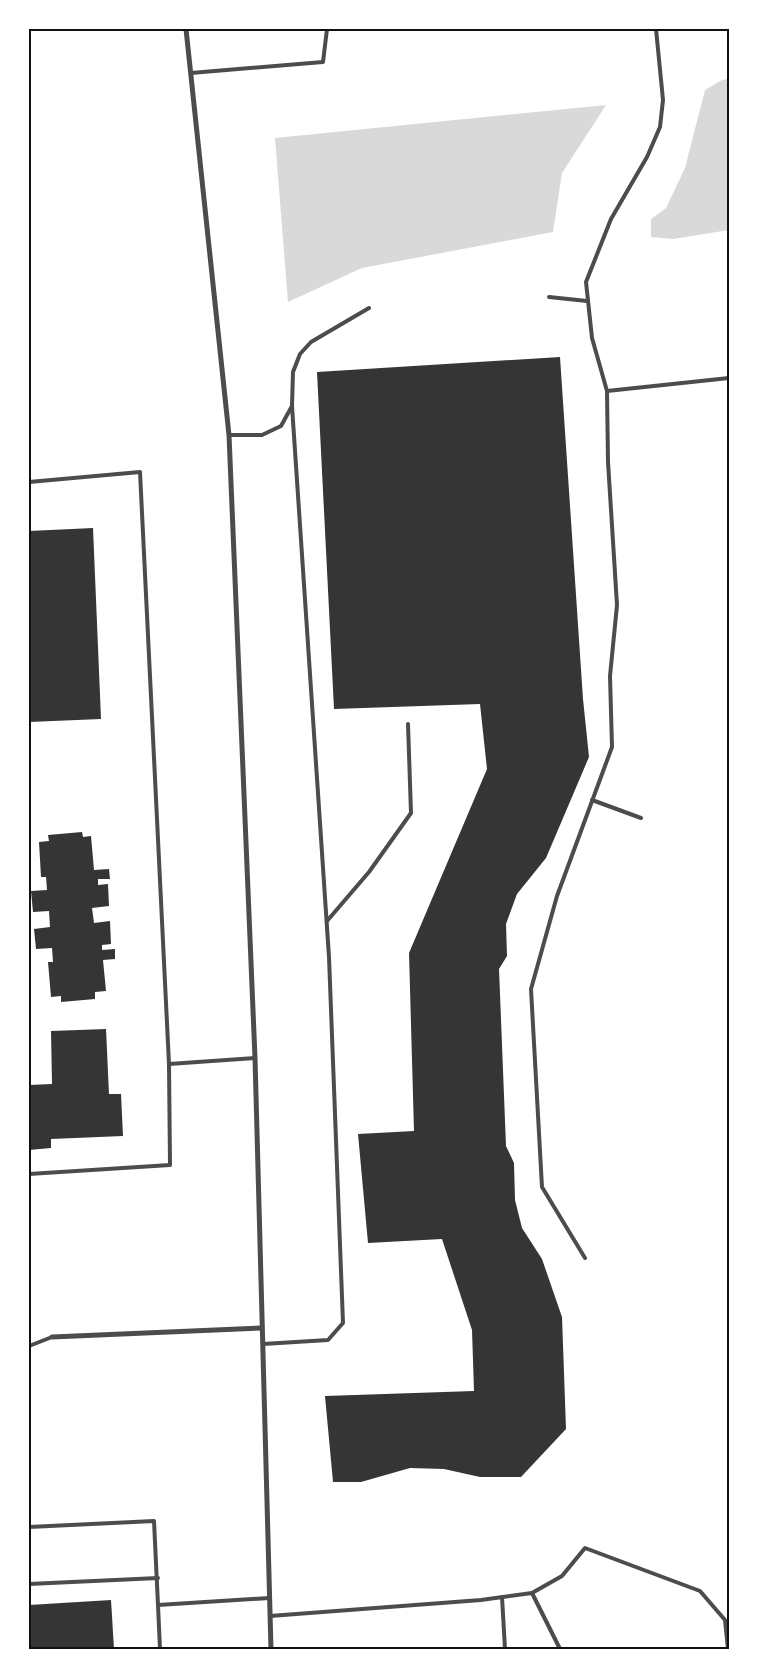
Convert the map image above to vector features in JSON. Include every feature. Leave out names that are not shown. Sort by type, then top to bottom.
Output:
[{"type":"street","points":[[186,29],[228,436],[255,1058],[271,1649]]},
{"type":"street","points":[[52,1337],[262,1328]]},
{"type":"lane","points":[[191,73],[323,62],[327,29]]},
{"type":"lane","points":[[585,1258],[542,1187],[531,989],[557,896],[612,747],[610,676],[617,605],[608,462],[607,391],[592,338],[586,282],[611,219],[646,157],[660,127],[663,100],[656,29]]},
{"type":"lane","points":[[549,297],[587,301]]},
{"type":"lane","points":[[263,1344],[328,1340],[343,1323],[327,921],[292,406],[293,372],[300,354],[311,342],[369,308]]},
{"type":"lane","points":[[607,391],[729,378]]},
{"type":"lane","points":[[228,436],[262,435],[281,426],[292,406]]},
{"type":"lane","points":[[29,482],[140,472],[169,1064],[170,1165],[29,1174]]},
{"type":"lane","points":[[327,921],[369,872],[411,813],[408,724]]},
{"type":"lane","points":[[592,800],[641,818]]},
{"type":"lane","points":[[169,1064],[255,1058]]},
{"type":"lane","points":[[29,1346],[52,1337]]},
{"type":"lane","points":[[29,1527],[154,1521],[160,1649]]},
{"type":"lane","points":[[270,1616],[502,1597],[532,1592],[562,1576],[585,1548],[700,1591],[725,1620],[728,1649]]},
{"type":"lane","points":[[29,1584],[158,1578]]},
{"type":"lane","points":[[532,1592],[560,1649]]},
{"type":"lane","points":[[502,1597],[505,1649]]},
{"type":"lane","points":[[158,1605],[269,1598]]},
{"type":"shaded area","points":[[729,79],[729,230],[673,239],[651,237],[651,219],[666,208],[685,168],[705,90],[722,80]]},
{"type":"shaded area","points":[[606,105],[562,173],[553,232],[362,268],[288,302],[275,138]]},
{"type":"building","points":[[560,357],[583,699],[589,757],[546,858],[517,894],[506,924],[507,956],[499,969],[506,1146],[514,1163],[515,1200],[522,1228],[542,1259],[562,1317],[566,1429],[521,1477],[480,1477],[444,1469],[410,1468],[361,1482],[333,1482],[325,1396],[474,1391],[472,1330],[442,1239],[368,1243],[358,1134],[414,1131],[409,953],[487,769],[480,704],[334,709],[317,372]]},
{"type":"building","points":[[93,528],[101,719],[29,722],[29,531]]},
{"type":"building","points":[[82,832],[83,837],[91,836],[94,870],[109,869],[110,879],[98,879],[98,885],[108,884],[109,906],[92,908],[94,923],[110,921],[111,944],[102,945],[102,950],[115,949],[115,959],[103,960],[106,991],[95,992],[95,999],[61,1002],[61,996],[51,997],[48,962],[53,962],[52,948],[36,949],[34,929],[50,927],[49,911],[33,912],[31,891],[47,890],[46,877],[41,877],[39,842],[49,841],[48,835]]},
{"type":"building","points":[[106,1029],[109,1094],[121,1094],[123,1136],[51,1139],[51,1148],[29,1150],[29,1085],[52,1084],[51,1031]]},
{"type":"building","points":[[111,1600],[114,1649],[29,1649],[29,1605]]}]
